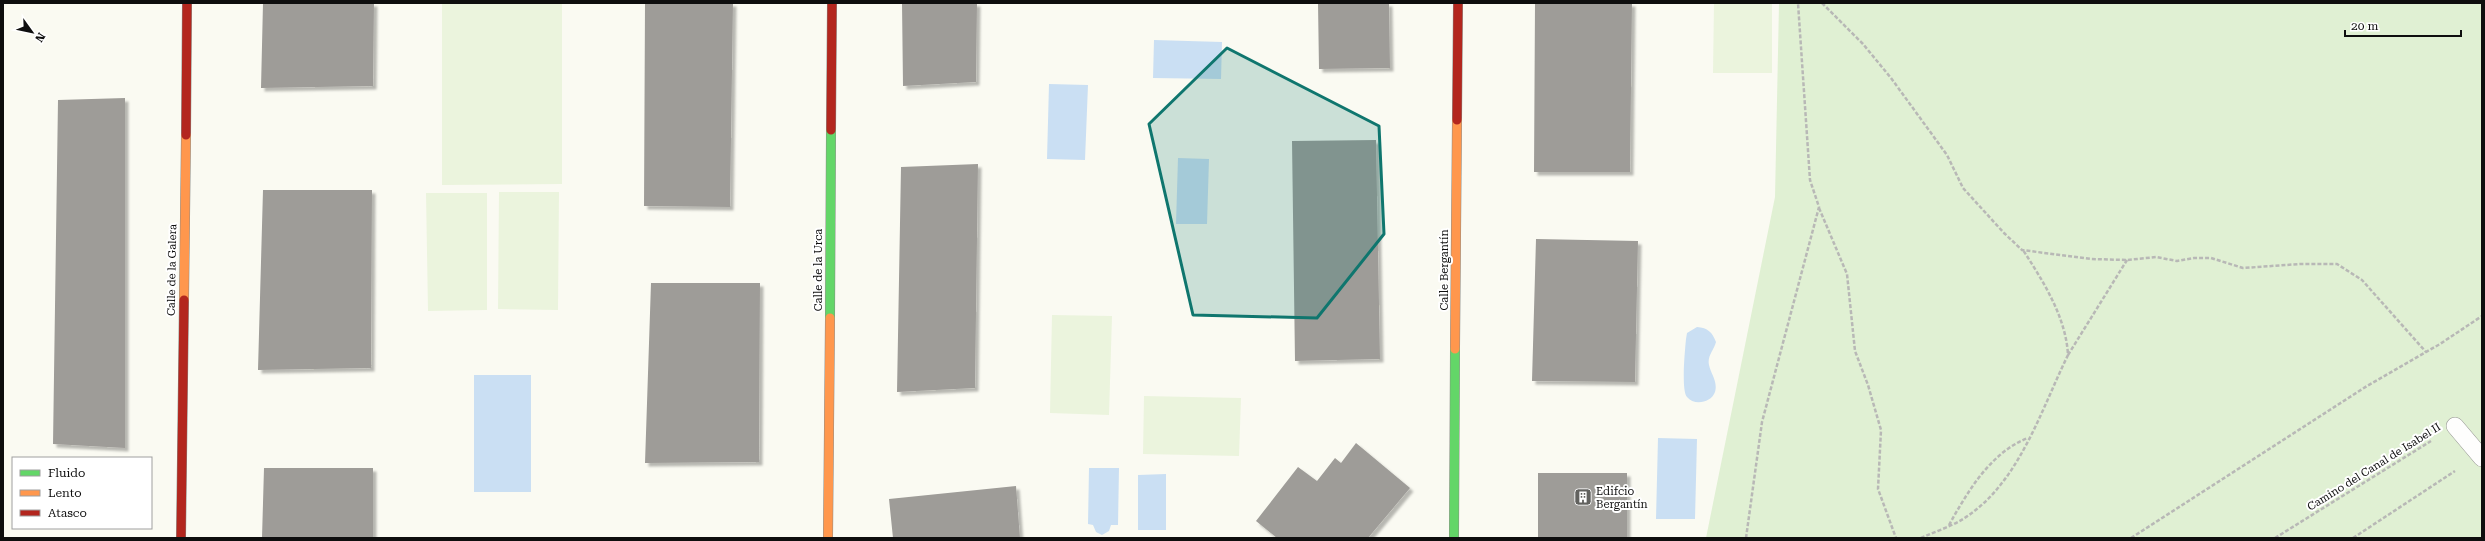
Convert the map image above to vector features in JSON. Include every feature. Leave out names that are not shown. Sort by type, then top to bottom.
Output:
[{"type":"street","name":"Calle de la Galera","points":[[181,538],[187,3]]},
{"type":"street","name":"Calle de la Urca","points":[[828,538],[832,3]]},
{"type":"street","name":"Calle Bergantín","points":[[1454,538],[1458,3]]},
{"type":"lane","points":[[2455,426],[2481,456]]},
{"type":"path","points":[[1798,3],[1810,180],[1819,207],[1847,274],[1855,351],[1868,385],[1881,430],[1878,489],[1896,538]]},
{"type":"path","points":[[1822,3],[1862,44],[1891,78],[1947,155],[1963,188],[2004,233],[2022,250],[2042,280],[2055,308],[2067,338],[2068,355]]},
{"type":"path","points":[[1746,538],[1762,422],[1819,207]]},
{"type":"path","points":[[2022,250],[2092,259],[2127,260],[2156,258],[2177,261],[2194,258],[2211,258],[2242,268],[2300,264],[2337,264],[2362,280],[2426,352]]},
{"type":"path","points":[[1921,538],[1962,520],[1986,500],[2016,466],[2068,355],[2127,260]]},
{"type":"path","points":[[2131,538],[2367,386],[2426,352],[2482,316]]},
{"type":"path","name":"Camino del Canal de Isabel II","points":[[2275,538],[2455,426]]},
{"type":"path","points":[[1950,525],[1970,492],[1996,458],[2016,442],[2029,438]]},
{"type":"path","points":[[2353,538],[2481,456]]},
{"type":"highlighted area","points":[[1227,48],[1379,126],[1384,234],[1317,318],[1193,315],[1149,124]]},
{"type":"green space","points":[[442,3],[562,3],[562,184],[442,185]]},
{"type":"green space","points":[[1714,3],[1772,3],[1772,73],[1713,73]]},
{"type":"green space","points":[[1779,3],[2482,3],[2482,538],[1706,538],[1775,197]]},
{"type":"green space","points":[[499,192],[559,192],[558,310],[498,309]]},
{"type":"green space","points":[[426,193],[487,193],[487,310],[428,311]]},
{"type":"green space","points":[[1052,315],[1112,316],[1109,415],[1050,413]]},
{"type":"green space","points":[[1144,396],[1241,398],[1239,456],[1143,454]]},
{"type":"water","points":[[1154,40],[1222,42],[1221,79],[1153,78]]},
{"type":"water","points":[[1049,84],[1088,85],[1085,160],[1047,159]]},
{"type":"water","points":[[1178,158],[1209,159],[1207,224],[1176,224]]},
{"type":"water","points":[[1697,327],[1704,328],[1709,331],[1716,342],[1709,362],[1716,388],[1710,399],[1702,402],[1694,402],[1690,400],[1685,393],[1684,387],[1687,333]]},
{"type":"water","points":[[474,375],[531,375],[531,492],[474,492]]},
{"type":"water","points":[[1658,438],[1697,439],[1695,519],[1656,519]]},
{"type":"water","points":[[1089,468],[1119,468],[1118,525],[1111,525],[1109,531],[1102,535],[1096,532],[1093,525],[1088,524]]},
{"type":"water","points":[[1166,474],[1166,530],[1138,530],[1138,475]]},
{"type":"building","points":[[263,3],[374,3],[373,86],[261,88]]},
{"type":"building","points":[[645,3],[733,3],[730,207],[644,206]]},
{"type":"building","points":[[902,3],[977,3],[976,82],[903,86]]},
{"type":"building","points":[[1318,3],[1389,3],[1390,68],[1319,69]]},
{"type":"building","points":[[1535,3],[1632,3],[1630,172],[1534,172]]},
{"type":"building","points":[[125,98],[125,448],[53,444],[58,100]]},
{"type":"building","points":[[1376,140],[1380,359],[1295,361],[1292,141]]},
{"type":"building","points":[[978,164],[975,388],[897,392],[901,167]]},
{"type":"building","points":[[263,190],[372,190],[371,368],[258,370]]},
{"type":"building","points":[[1536,239],[1638,241],[1635,382],[1532,381]]},
{"type":"building","points":[[651,283],[760,283],[759,462],[645,463]]},
{"type":"building","points":[[1356,443],[1410,488],[1368,538],[1277,538],[1256,521],[1298,467],[1317,481],[1335,458],[1341,463]]},
{"type":"building","points":[[264,468],[373,468],[373,538],[262,538]]},
{"type":"building","name":"Edifcio Bergantín","points":[[1538,473],[1627,473],[1627,538],[1538,538]]},
{"type":"building","points":[[1016,486],[1020,538],[893,538],[889,499]]},
{"type":"traffic: fast","points":[[830,318],[831,130]]},
{"type":"traffic: fast","points":[[1454,538],[1455,349]]},
{"type":"traffic: slow","points":[[1455,349],[1457,120]]},
{"type":"traffic: slow","points":[[184,300],[186,135]]},
{"type":"traffic: slow","points":[[828,538],[830,318]]},
{"type":"traffic: jam","points":[[186,135],[187,3]]},
{"type":"traffic: jam","points":[[831,130],[832,3]]},
{"type":"traffic: jam","points":[[1457,120],[1458,3]]},
{"type":"traffic: jam","points":[[181,538],[184,300]]},
{"type":"place","name":"Edifcio Bergantín","points":[[1583,497]]}]
